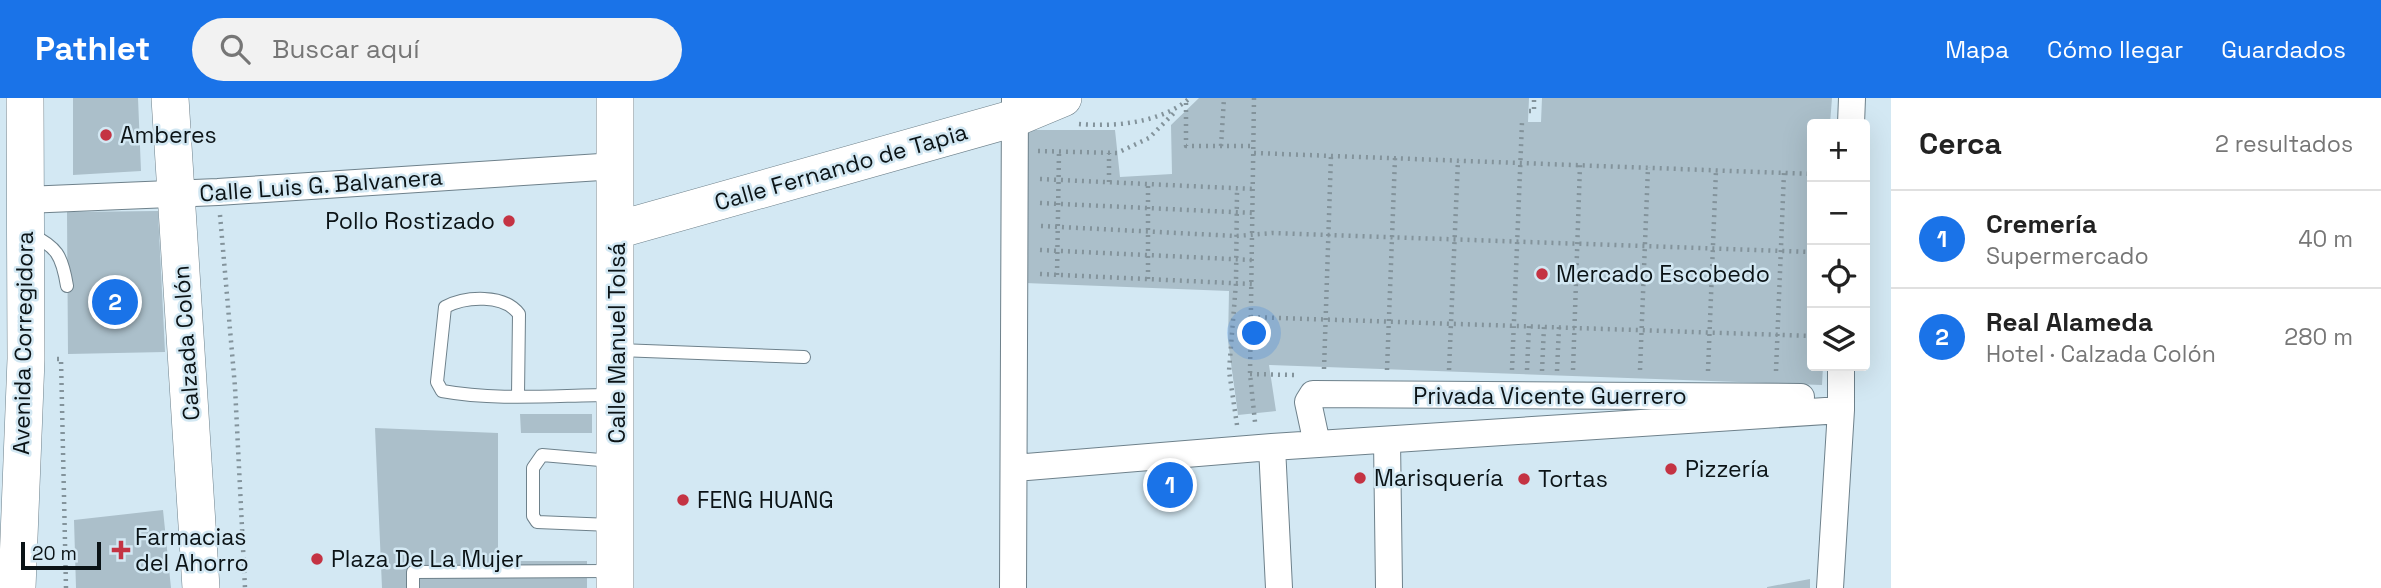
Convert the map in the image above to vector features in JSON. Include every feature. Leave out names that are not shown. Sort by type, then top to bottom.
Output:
[{"type":"street","name":"Calzada Colón","points":[[170,98],[201,588]]},
{"type":"street","name":"Calle Manuel Tolsá","points":[[615,98],[615,580]]},
{"type":"street","points":[[1851,119],[1852,98]]},
{"type":"street","name":"Calle Fernando de Tapia","points":[[617,230],[1067,110]]},
{"type":"street","name":"Avenida Corregidora","points":[[17,588],[26,359],[25,215],[30,113]]},
{"type":"street","points":[[1013,588],[1015,122]]},
{"type":"street","name":"Calle Luis G. Balvanera","points":[[25,215],[176,194],[617,166]]},
{"type":"street","points":[[1830,588],[1841,371]]},
{"type":"street","name":"Privada Vicente Guerrero","points":[[1324,395],[1510,396],[1565,385],[1639,396],[1774,396],[1841,403]]},
{"type":"street","points":[[1317,444],[1308,402],[1313,394],[1324,395]]},
{"type":"street","name":"Privada Vicente Guerrero","points":[[1014,468],[1841,403]]},
{"type":"street","points":[[1387,440],[1390,588]]},
{"type":"street","points":[[1257,448],[1279,588]]},
{"type":"lane","points":[[25,215],[63,259],[67,286]]},
{"type":"lane","points":[[518,395],[519,314],[513,306],[502,300],[455,301],[445,307],[438,382],[442,391],[518,395],[617,395]]},
{"type":"lane","points":[[617,350],[804,357]]},
{"type":"lane","points":[[614,525],[537,522],[533,516],[533,468],[542,455],[616,462]]},
{"type":"lane","points":[[413,588],[413,572],[615,580]]},
{"type":"path","points":[[1222,146],[1224,98]]},
{"type":"path","points":[[1254,98],[1250,374],[1257,448]]},
{"type":"path","points":[[1529,111],[1534,111],[1534,98]]},
{"type":"path","points":[[1188,100],[1186,146],[1254,146]]},
{"type":"path","points":[[1015,122],[1059,152],[1109,153],[1149,138],[1188,100]]},
{"type":"path","points":[[1067,110],[1112,127],[1176,110]]},
{"type":"path","points":[[1510,396],[1522,122]]},
{"type":"path","points":[[1057,275],[1059,152]]},
{"type":"path","points":[[1109,153],[1109,182]]},
{"type":"path","points":[[1254,153],[1807,174]]},
{"type":"path","points":[[1324,395],[1331,155]]},
{"type":"path","points":[[1386,395],[1395,158]]},
{"type":"path","points":[[1448,395],[1458,160]]},
{"type":"path","points":[[1565,385],[1575,327],[1580,165]]},
{"type":"path","points":[[1639,396],[1648,167]]},
{"type":"path","points":[[1707,396],[1716,170]]},
{"type":"path","points":[[1774,396],[1784,172]]},
{"type":"path","points":[[1015,225],[1058,180],[1253,189]]},
{"type":"path","points":[[1148,184],[1148,279]]},
{"type":"path","points":[[1237,189],[1236,283],[1229,371],[1257,448]]},
{"type":"path","points":[[218,192],[235,387],[245,588]]},
{"type":"path","points":[[1015,225],[1058,203],[1253,213]]},
{"type":"path","points":[[1015,225],[1236,236],[1252,233],[1329,235],[1807,252]]},
{"type":"path","points":[[1015,225],[1057,251],[1252,260]]},
{"type":"path","points":[[1015,225],[1057,275],[1251,284]]},
{"type":"path","points":[[1251,317],[1807,336]]},
{"type":"path","points":[[1527,374],[1529,326]]},
{"type":"path","points":[[1542,382],[1544,326]]},
{"type":"path","points":[[1559,327],[1565,385]]},
{"type":"path","points":[[26,359],[61,359],[66,588]]},
{"type":"building","name":"Amberes","points":[[73,98],[138,98],[141,171],[73,175]]},
{"type":"building","name":"Mercado Escobedo","points":[[1199,98],[1529,98],[1528,122],[1541,122],[1542,98],[1832,98],[1830,119],[1807,119],[1807,371],[1823,371],[1822,385],[1269,365],[1276,411],[1238,415],[1228,341],[1229,291],[1025,283],[1025,130],[1115,130],[1120,177],[1172,174],[1171,125]]},
{"type":"building","points":[[158,211],[165,352],[68,354],[67,212]]},
{"type":"building","points":[[520,414],[592,414],[592,433],[521,433]]},
{"type":"building","points":[[375,428],[498,433],[498,561],[587,561],[587,588],[382,588]]},
{"type":"building","name":"Farmacias del Ahorro","points":[[163,510],[171,588],[76,588],[74,520]]},
{"type":"building","points":[[1810,579],[1810,588],[1767,588],[1767,587]]},
{"type":"place","name":"Amberes","points":[[106,135]]},
{"type":"place","name":"Pollo Rostizado","points":[[509,221]]},
{"type":"place","name":"Mercado Escobedo","points":[[1542,274]]},
{"type":"place","name":"Real Alameda","points":[[115,302]]},
{"type":"place","name":"Pizzería","points":[[1671,469]]},
{"type":"place","name":"Marisquería","points":[[1360,478]]},
{"type":"place","name":"Tortas","points":[[1524,479]]},
{"type":"place","name":"Cremería","points":[[1170,485]]},
{"type":"place","name":"FENG HUANG","points":[[683,500]]},
{"type":"place","name":"Farmacias del Ahorro","points":[[121,550]]},
{"type":"place","name":"Plaza De La Mujer","points":[[317,559]]}]
